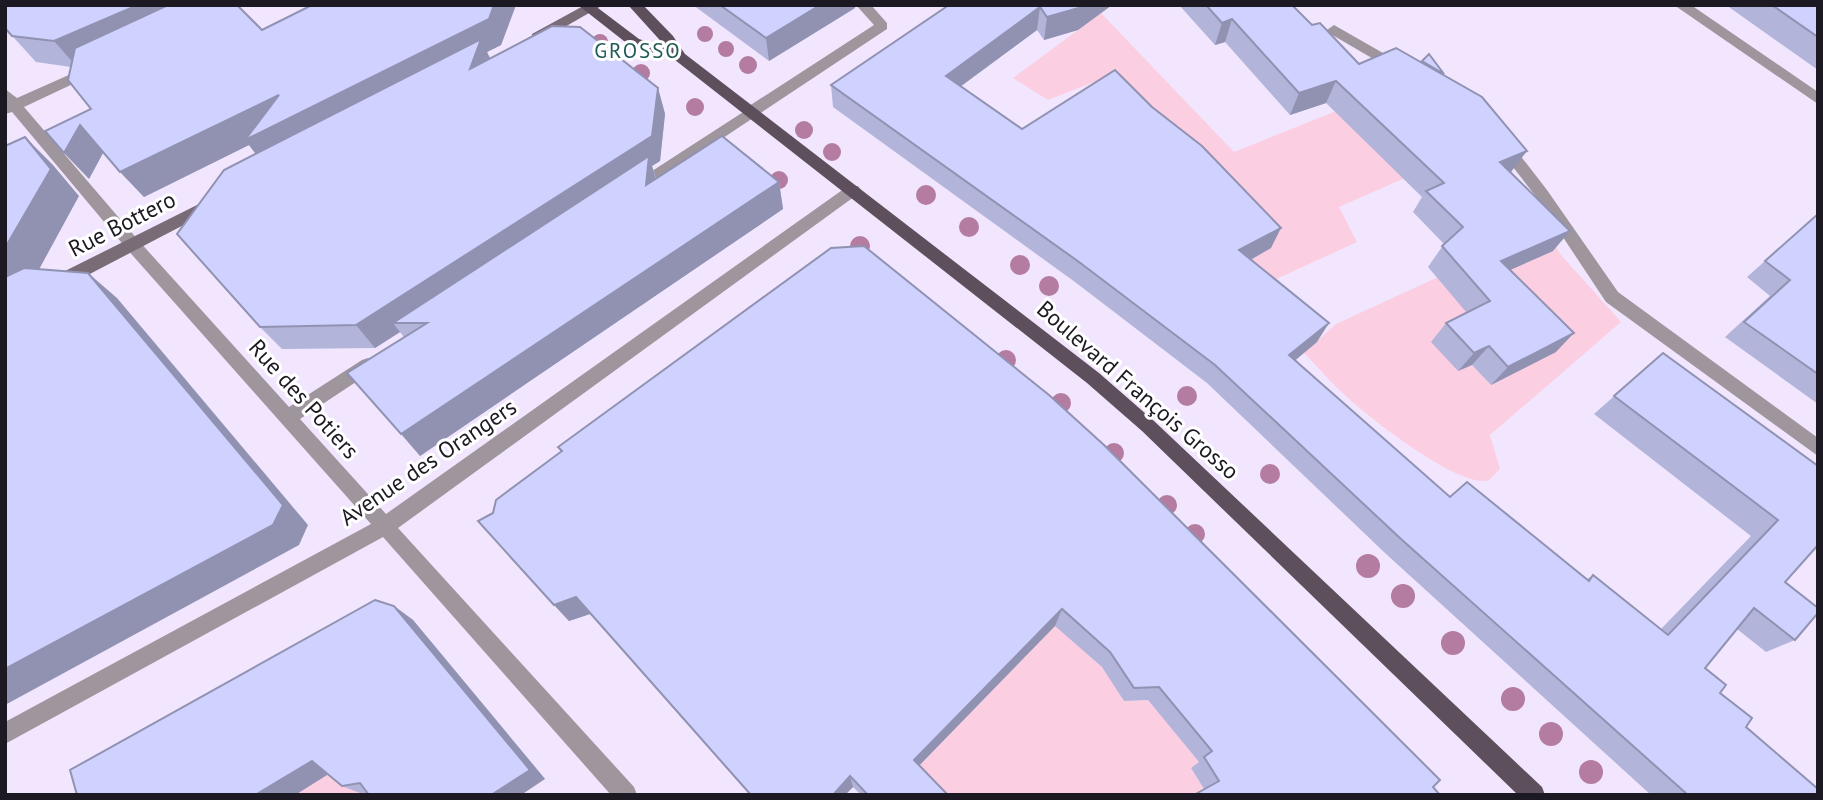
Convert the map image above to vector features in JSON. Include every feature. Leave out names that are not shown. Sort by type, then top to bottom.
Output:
[{"type":"main road","name":"Boulevard François Grosso","points":[[635,5],[668,38],[680,57]]},
{"type":"main road","name":"Boulevard François Grosso","points":[[590,6],[634,42],[680,57],[1093,378],[1148,426],[1534,795]]},
{"type":"main road","points":[[526,42],[590,6]]},
{"type":"main road","name":"Rue Bottero","points":[[39,292],[231,194]]},
{"type":"street","points":[[621,198],[882,26],[863,5]]},
{"type":"street","points":[[1681,5],[1818,99]]},
{"type":"street","points":[[1334,30],[1413,76]]},
{"type":"street","points":[[9,103],[108,62]]},
{"type":"street","name":"Rue des Potiers","points":[[9,103],[384,527],[626,795]]},
{"type":"street","points":[[1496,135],[1542,194],[1612,297],[1818,448]]},
{"type":"street","name":"Avenue des Orangers","points":[[5,734],[384,527],[853,190]]},
{"type":"street","points":[[289,417],[378,358]]},
{"type":"shaded area","points":[[1101,13],[1234,152],[1379,94],[1455,156],[1339,207],[1357,242],[1270,282],[1248,261],[1099,80],[1048,100],[1013,78]]},
{"type":"shaded area","points":[[1545,228],[1561,255],[1621,322],[1490,435],[1500,469],[1489,480],[1476,480],[1458,474],[1415,450],[1340,391],[1304,353],[1336,324]],"holes":[[[1466,311],[1555,352],[1491,385],[1472,365],[1458,371],[1474,321]]]},
{"type":"shaded area","points":[[1055,626],[1105,653],[1124,701],[1148,700],[1199,762],[1191,768],[1205,791],[1198,795],[936,795],[914,771]]},
{"type":"shaded area","points":[[351,761],[384,795],[282,795]]},
{"type":"building","points":[[5,5],[138,5],[54,41],[12,36],[5,28]]},
{"type":"building","points":[[168,5],[237,5],[262,30],[312,5],[494,5],[489,19],[245,140],[279,95],[120,172],[80,125],[64,153],[45,131],[91,109],[68,80],[75,48]]},
{"type":"building","points":[[720,5],[820,5],[766,38]]},
{"type":"building","points":[[949,5],[1084,5],[1047,17],[1040,7],[946,76],[1022,129],[1115,70],[1152,107],[1202,146],[1281,228],[1239,250],[1329,323],[1289,355],[1450,497],[1467,482],[1589,581],[1593,575],[1668,635],[1778,520],[1614,396],[1663,353],[1818,466],[1818,545],[1785,582],[1818,608],[1818,613],[1795,640],[1754,608],[1705,668],[1726,685],[1720,693],[1752,718],[1746,727],[1818,789],[1818,795],[1688,795],[1401,539],[1215,365],[1079,262],[831,85]]},
{"type":"building","points":[[1206,5],[1292,5],[1312,25],[1320,23],[1359,64],[1396,48],[1482,97],[1527,151],[1500,162],[1570,231],[1501,261],[1574,333],[1508,367],[1489,346],[1474,353],[1446,323],[1490,301],[1442,246],[1463,227],[1426,191],[1444,183],[1336,81],[1299,93],[1232,19],[1222,23]]},
{"type":"building","points":[[1772,5],[1818,5],[1818,37]]},
{"type":"building","points":[[552,26],[580,27],[658,88],[652,136],[356,325],[260,327],[177,234],[224,170],[481,39],[470,69]]},
{"type":"building","points":[[1429,54],[1444,74],[1422,61]]},
{"type":"building","points":[[722,136],[779,182],[401,434],[347,373],[427,323],[393,323],[649,156],[646,185]]},
{"type":"building","points":[[25,137],[51,169],[5,248],[5,146]]},
{"type":"building","points":[[1818,214],[1818,374],[1744,322],[1790,280],[1765,261]]},
{"type":"building","points":[[864,246],[1049,395],[1104,445],[1440,780],[1433,787],[1440,795],[1194,795],[1219,781],[1204,757],[1212,751],[1159,687],[1134,688],[1110,652],[1062,609],[914,760],[948,795],[868,795],[850,776],[833,795],[751,795],[576,597],[554,605],[478,521],[493,513],[496,500],[562,451],[558,447],[831,248]]},
{"type":"building","points":[[24,268],[88,273],[283,505],[273,525],[5,669],[5,277]]},
{"type":"building","points":[[375,600],[394,606],[530,770],[491,795],[369,795],[360,783],[342,786],[312,761],[255,795],[77,795],[70,770]]},
{"type":"district","name":"GROSSO","points":[[638,51]]}]
